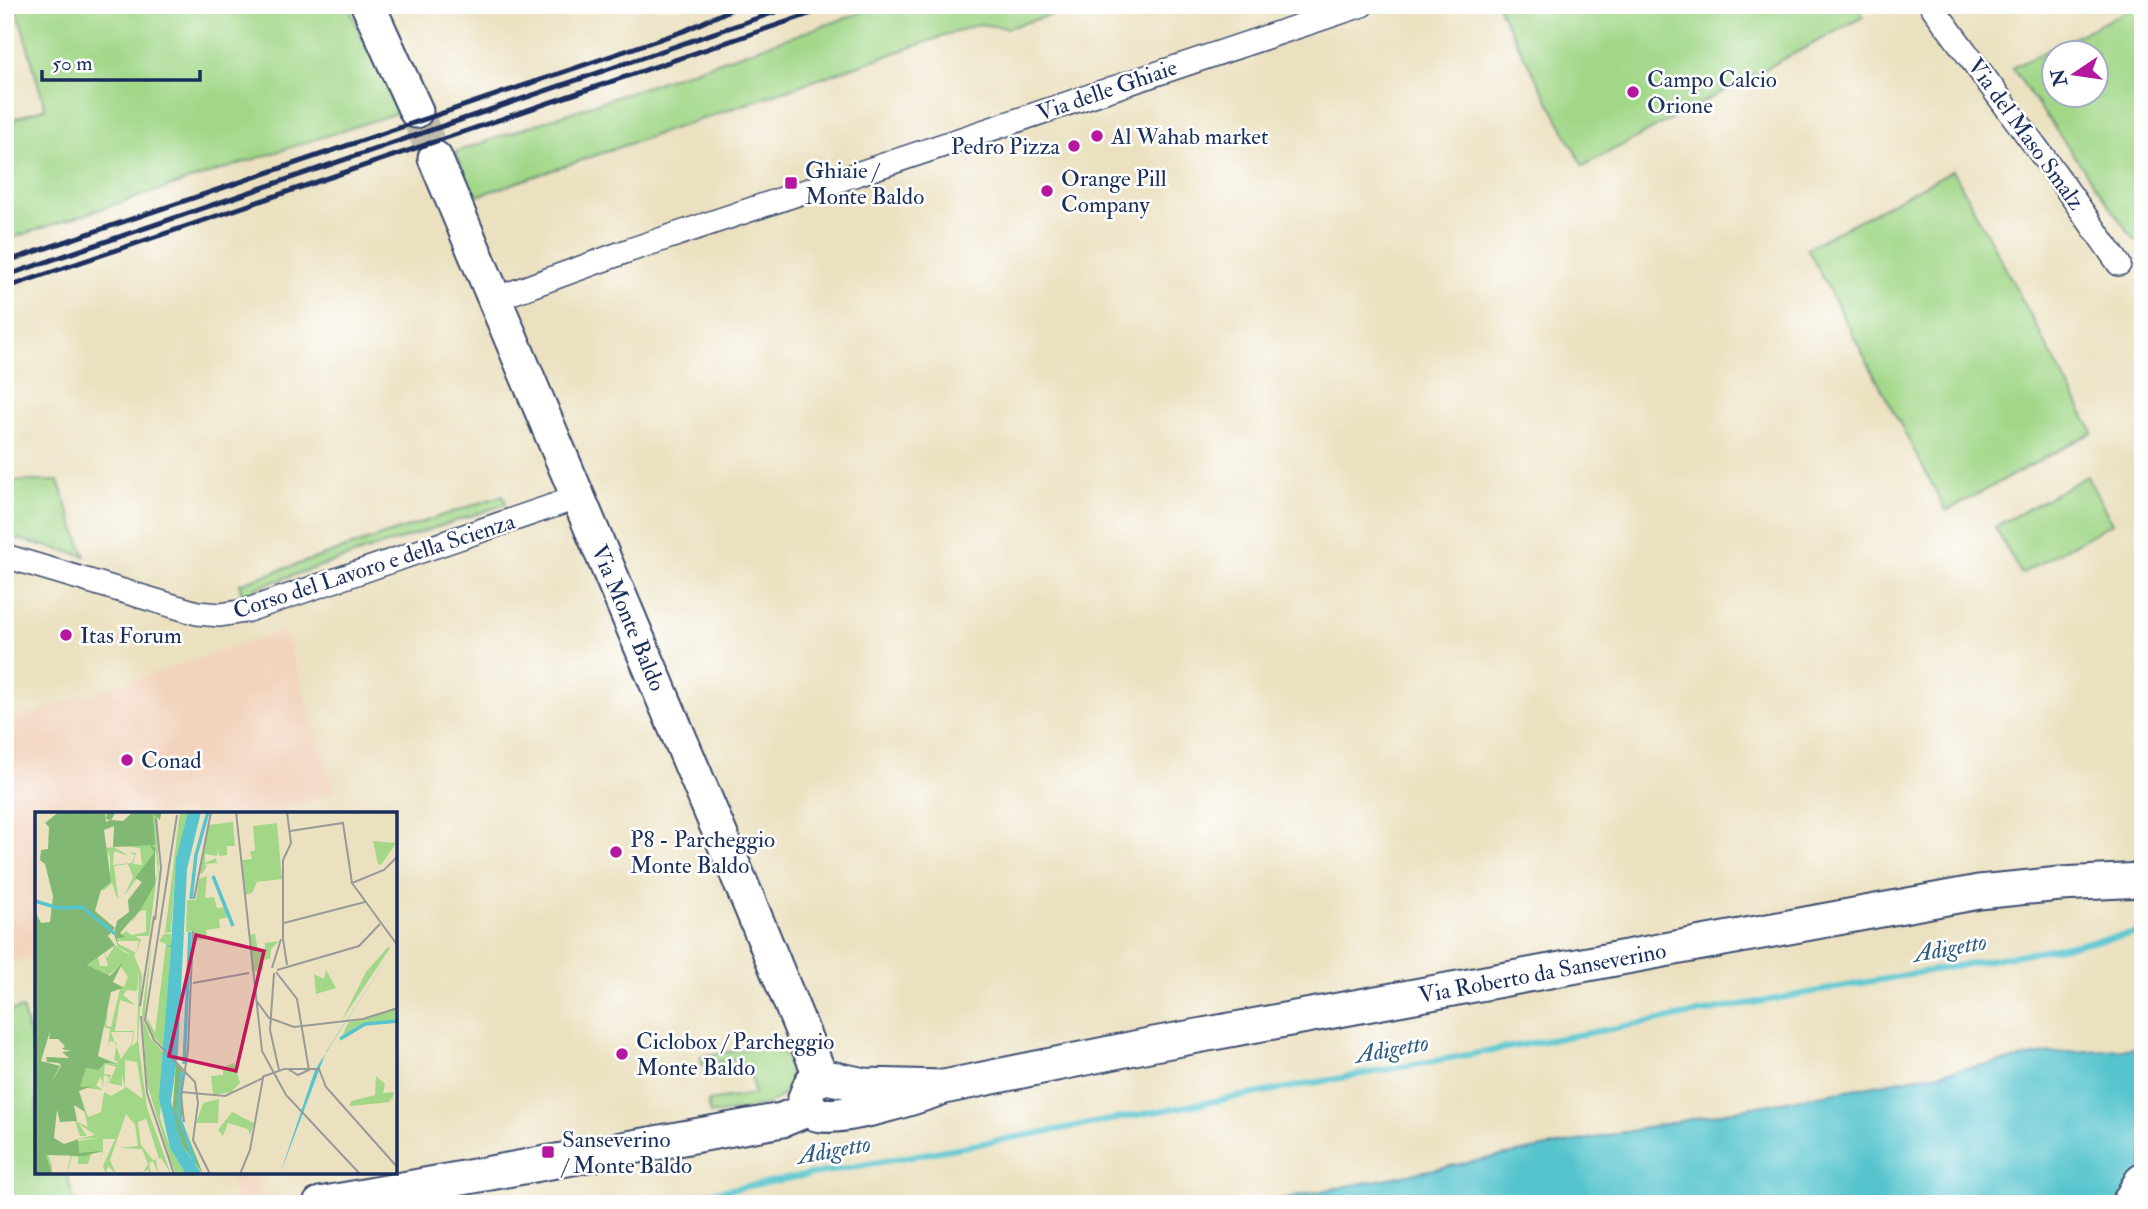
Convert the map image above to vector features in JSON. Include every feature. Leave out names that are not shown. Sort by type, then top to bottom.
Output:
[{"type":"highway","points":[[2131,1204],[2143,1183]]},
{"type":"street","points":[[368,5],[416,111]]},
{"type":"street","name":"Via delle Ghiaie","points":[[495,299],[630,250],[1362,5]]},
{"type":"street","name":"Via del Maso Smalz","points":[[1931,5],[2119,264]]},
{"type":"street","name":"Via Monte Baldo","points":[[435,158],[826,1078]]},
{"type":"street","name":"Corso del Lavoro e della Scienza","points":[[5,556],[186,610],[220,615],[245,611],[579,497]]},
{"type":"street","name":"Via Roberto da Sanseverino","points":[[320,1204],[705,1135],[822,1111],[911,1100],[944,1087],[1154,1044],[1952,896],[2060,884],[2143,880]]},
{"type":"street","points":[[822,1111],[806,1093],[811,1083],[826,1078]]},
{"type":"street","name":"Via Roberto da Sanseverino","points":[[826,1078],[864,1085],[944,1087]]},
{"type":"shaded area","points":[[284,630],[336,792],[275,812],[35,812],[35,957],[9,962],[5,946],[5,722]]},
{"type":"shaded area","points":[[229,1174],[256,1174],[261,1196],[236,1202]]},
{"type":"green space","points":[[16,5],[348,5],[364,42],[369,41],[403,111],[5,240],[5,122],[45,108]]},
{"type":"green space","points":[[884,5],[1072,5],[1073,8],[1008,28],[979,24],[474,197],[455,152]]},
{"type":"green space","name":"Campo Calcio Orione","points":[[1497,5],[1857,5],[1863,17],[1583,166]]},
{"type":"green space","points":[[2143,5],[2143,237],[2134,240],[2040,108],[2110,108],[2110,38],[2072,38]]},
{"type":"green space","points":[[2039,55],[2039,106],[2012,68]]},
{"type":"green space","points":[[1953,170],[2093,432],[1946,511],[1807,248]]},
{"type":"green space","points":[[2087,476],[2112,523],[2021,574],[1995,527]]},
{"type":"green space","points":[[5,481],[58,481],[85,556],[5,536]]},
{"type":"green space","points":[[503,495],[506,504],[255,588],[257,595],[244,599],[239,584]]},
{"type":"green space","points":[[22,1008],[35,1056],[35,1174],[67,1174],[75,1204],[5,1204],[5,1013]]},
{"type":"green space","points":[[779,1044],[790,1072],[787,1088],[781,1096],[759,1107],[710,1114],[708,1101],[754,1094],[750,1066],[741,1067],[739,1058],[702,1065],[701,1056]]},
{"type":"water","points":[[2143,1048],[2143,1204],[1255,1204],[1742,1109],[2050,1053]]},
{"type":"waterway","name":"Adigetto","points":[[649,1204],[2143,932]]},
{"type":"tunnel","points":[[416,111],[435,158]]},
{"type":"railway","points":[[5,262],[684,31],[741,5]]},
{"type":"railway","points":[[5,276],[796,5]]},
{"type":"railway","points":[[5,288],[836,5]]},
{"type":"place","name":"Campo Calcio Orione","points":[[1633,92]]},
{"type":"place","name":"Al Wahab market","points":[[1097,136]]},
{"type":"place","name":"Pedro Pizza","points":[[1074,146]]},
{"type":"place","name":"Ghiaie / Monte Baldo","points":[[791,183]]},
{"type":"place","name":"Orange Pill Company","points":[[1047,191]]},
{"type":"place","name":"Itas Forum","points":[[66,635]]},
{"type":"place","name":"Conad","points":[[127,760]]},
{"type":"place","name":"P8 - Parcheggio Monte Baldo","points":[[616,852]]},
{"type":"place","name":"Ciclobox / Parcheggio Monte Baldo","points":[[622,1054]]},
{"type":"place","name":"Sanseverino / Monte Baldo","points":[[548,1152]]}]
